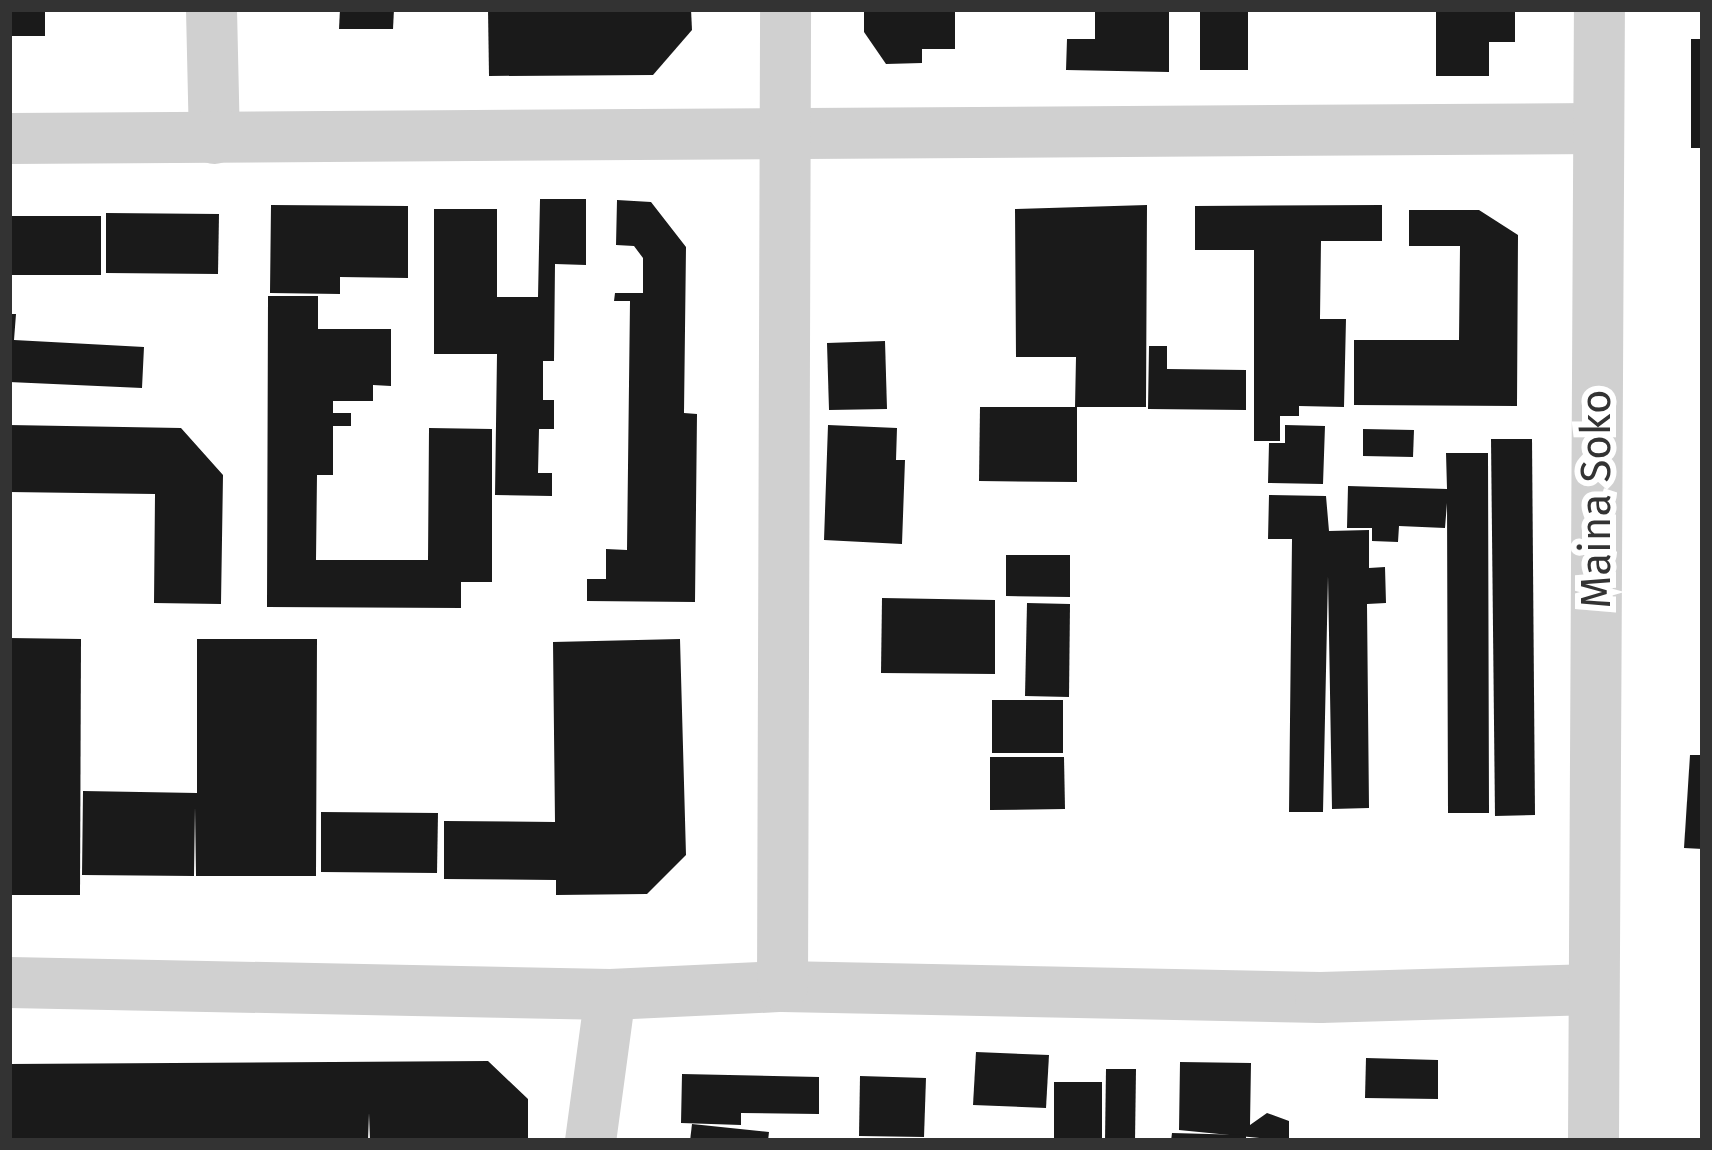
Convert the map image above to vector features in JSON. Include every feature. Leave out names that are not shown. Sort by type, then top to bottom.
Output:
[{"type":"street","points":[[211,9],[214,138]]},
{"type":"street","points":[[782,986],[785,9]]},
{"type":"street","name":"Maina Soko","points":[[1593,1141],[1599,9]]},
{"type":"street","points":[[9,138],[1598,128]]},
{"type":"street","points":[[9,982],[610,994],[782,986],[1320,997],[1593,989]]},
{"type":"street","points":[[590,1141],[610,994]]},
{"type":"building","points":[[9,9],[45,9],[45,36],[9,36]]},
{"type":"building","points":[[340,9],[394,9],[393,29],[339,29]]},
{"type":"building","points":[[488,9],[691,9],[692,30],[653,75],[489,76]]},
{"type":"building","points":[[864,9],[955,9],[955,49],[922,49],[922,63],[886,64],[864,32]]},
{"type":"building","points":[[1095,9],[1169,9],[1169,72],[1066,70],[1067,39],[1095,39]]},
{"type":"building","points":[[1200,9],[1248,9],[1248,70],[1200,70]]},
{"type":"building","points":[[1436,9],[1515,9],[1515,42],[1489,42],[1489,76],[1436,76]]},
{"type":"building","points":[[1691,39],[1703,39],[1703,148],[1691,148]]},
{"type":"building","points":[[540,199],[586,199],[586,265],[555,264],[554,361],[543,361],[543,400],[554,400],[554,429],[539,429],[538,473],[552,473],[552,496],[495,495],[497,354],[434,354],[434,209],[497,209],[497,297],[538,297]]},
{"type":"building","points":[[617,200],[651,202],[686,247],[684,413],[697,414],[695,602],[587,601],[587,579],[606,579],[606,549],[627,550],[630,301],[614,301],[615,293],[643,293],[643,258],[634,246],[616,245]]},
{"type":"building","points":[[271,205],[408,206],[408,278],[340,277],[340,294],[270,293]]},
{"type":"building","points":[[1147,205],[1146,407],[1075,407],[1076,357],[1016,357],[1015,209]]},
{"type":"building","points":[[1382,205],[1382,241],[1321,241],[1320,319],[1346,319],[1344,407],[1299,406],[1299,416],[1280,416],[1280,441],[1254,441],[1254,250],[1195,250],[1195,206]]},
{"type":"building","points":[[1409,210],[1479,210],[1518,235],[1517,406],[1354,405],[1354,340],[1459,340],[1460,246],[1409,246]]},
{"type":"building","points":[[106,213],[219,214],[218,274],[106,273]]},
{"type":"building","points":[[9,216],[101,216],[101,275],[9,275]]},
{"type":"building","points":[[268,296],[318,296],[318,329],[391,329],[391,386],[373,385],[373,401],[333,401],[333,413],[351,413],[351,426],[333,426],[333,475],[317,475],[316,560],[428,560],[429,428],[492,429],[492,582],[461,582],[461,608],[267,607]]},
{"type":"building","points":[[9,314],[16,314],[14,340],[144,347],[142,388],[9,382]]},
{"type":"building","points":[[885,341],[887,409],[829,410],[827,343]]},
{"type":"building","points":[[1149,346],[1167,346],[1167,369],[1246,370],[1246,410],[1148,409]]},
{"type":"building","points":[[980,407],[1077,407],[1077,482],[979,481]]},
{"type":"building","points":[[9,425],[181,428],[223,475],[221,604],[154,603],[155,494],[9,492]]},
{"type":"building","points":[[828,425],[897,428],[896,460],[905,460],[902,544],[824,540]]},
{"type":"building","points":[[1285,425],[1325,426],[1323,484],[1268,483],[1269,443],[1285,443]]},
{"type":"building","points":[[1363,429],[1414,430],[1413,457],[1363,456]]},
{"type":"building","points":[[1491,439],[1532,439],[1535,815],[1495,816]]},
{"type":"building","points":[[1446,453],[1488,453],[1489,813],[1448,813],[1447,503],[1445,528],[1399,526],[1398,542],[1372,541],[1372,528],[1347,528],[1348,486],[1447,489]]},
{"type":"building","points":[[1269,495],[1326,496],[1329,531],[1369,530],[1369,568],[1385,567],[1386,603],[1367,604],[1369,808],[1332,809],[1328,576],[1323,812],[1289,812],[1292,539],[1268,539]]},
{"type":"building","points":[[1006,555],[1070,555],[1070,597],[1006,596]]},
{"type":"building","points":[[882,598],[995,600],[995,674],[881,673]]},
{"type":"building","points":[[1027,603],[1070,604],[1069,697],[1025,696]]},
{"type":"building","points":[[9,638],[81,639],[80,895],[9,895]]},
{"type":"building","points":[[197,639],[317,639],[316,876],[196,876],[195,807],[194,876],[82,875],[83,791],[197,793]]},
{"type":"building","points":[[680,639],[686,855],[647,894],[556,895],[556,880],[444,879],[444,821],[555,822],[553,642]]},
{"type":"building","points":[[992,700],[1063,700],[1063,753],[992,753]]},
{"type":"building","points":[[1690,755],[1703,755],[1703,849],[1684,848]]},
{"type":"building","points":[[990,757],[1064,757],[1065,809],[990,810]]},
{"type":"building","points":[[321,812],[438,813],[437,873],[321,872]]},
{"type":"building","points":[[976,1052],[1049,1055],[1046,1108],[973,1105]]},
{"type":"building","points":[[1366,1058],[1438,1060],[1438,1099],[1365,1098]]},
{"type":"building","points":[[488,1061],[528,1099],[528,1141],[370,1141],[369,1113],[368,1141],[9,1140],[9,1064]]},
{"type":"building","points":[[1180,1062],[1251,1063],[1250,1125],[1267,1113],[1289,1121],[1289,1141],[1179,1130]]},
{"type":"building","points":[[1106,1069],[1136,1069],[1135,1141],[1105,1141]]},
{"type":"building","points":[[682,1074],[819,1077],[819,1114],[741,1113],[741,1125],[681,1123]]},
{"type":"building","points":[[860,1076],[926,1078],[924,1137],[859,1136]]},
{"type":"building","points":[[1054,1082],[1102,1082],[1102,1141],[1054,1141]]},
{"type":"building","points":[[692,1124],[769,1132],[768,1141],[690,1141]]},
{"type":"building","points":[[1172,1133],[1246,1135],[1246,1141],[1171,1141]]}]
